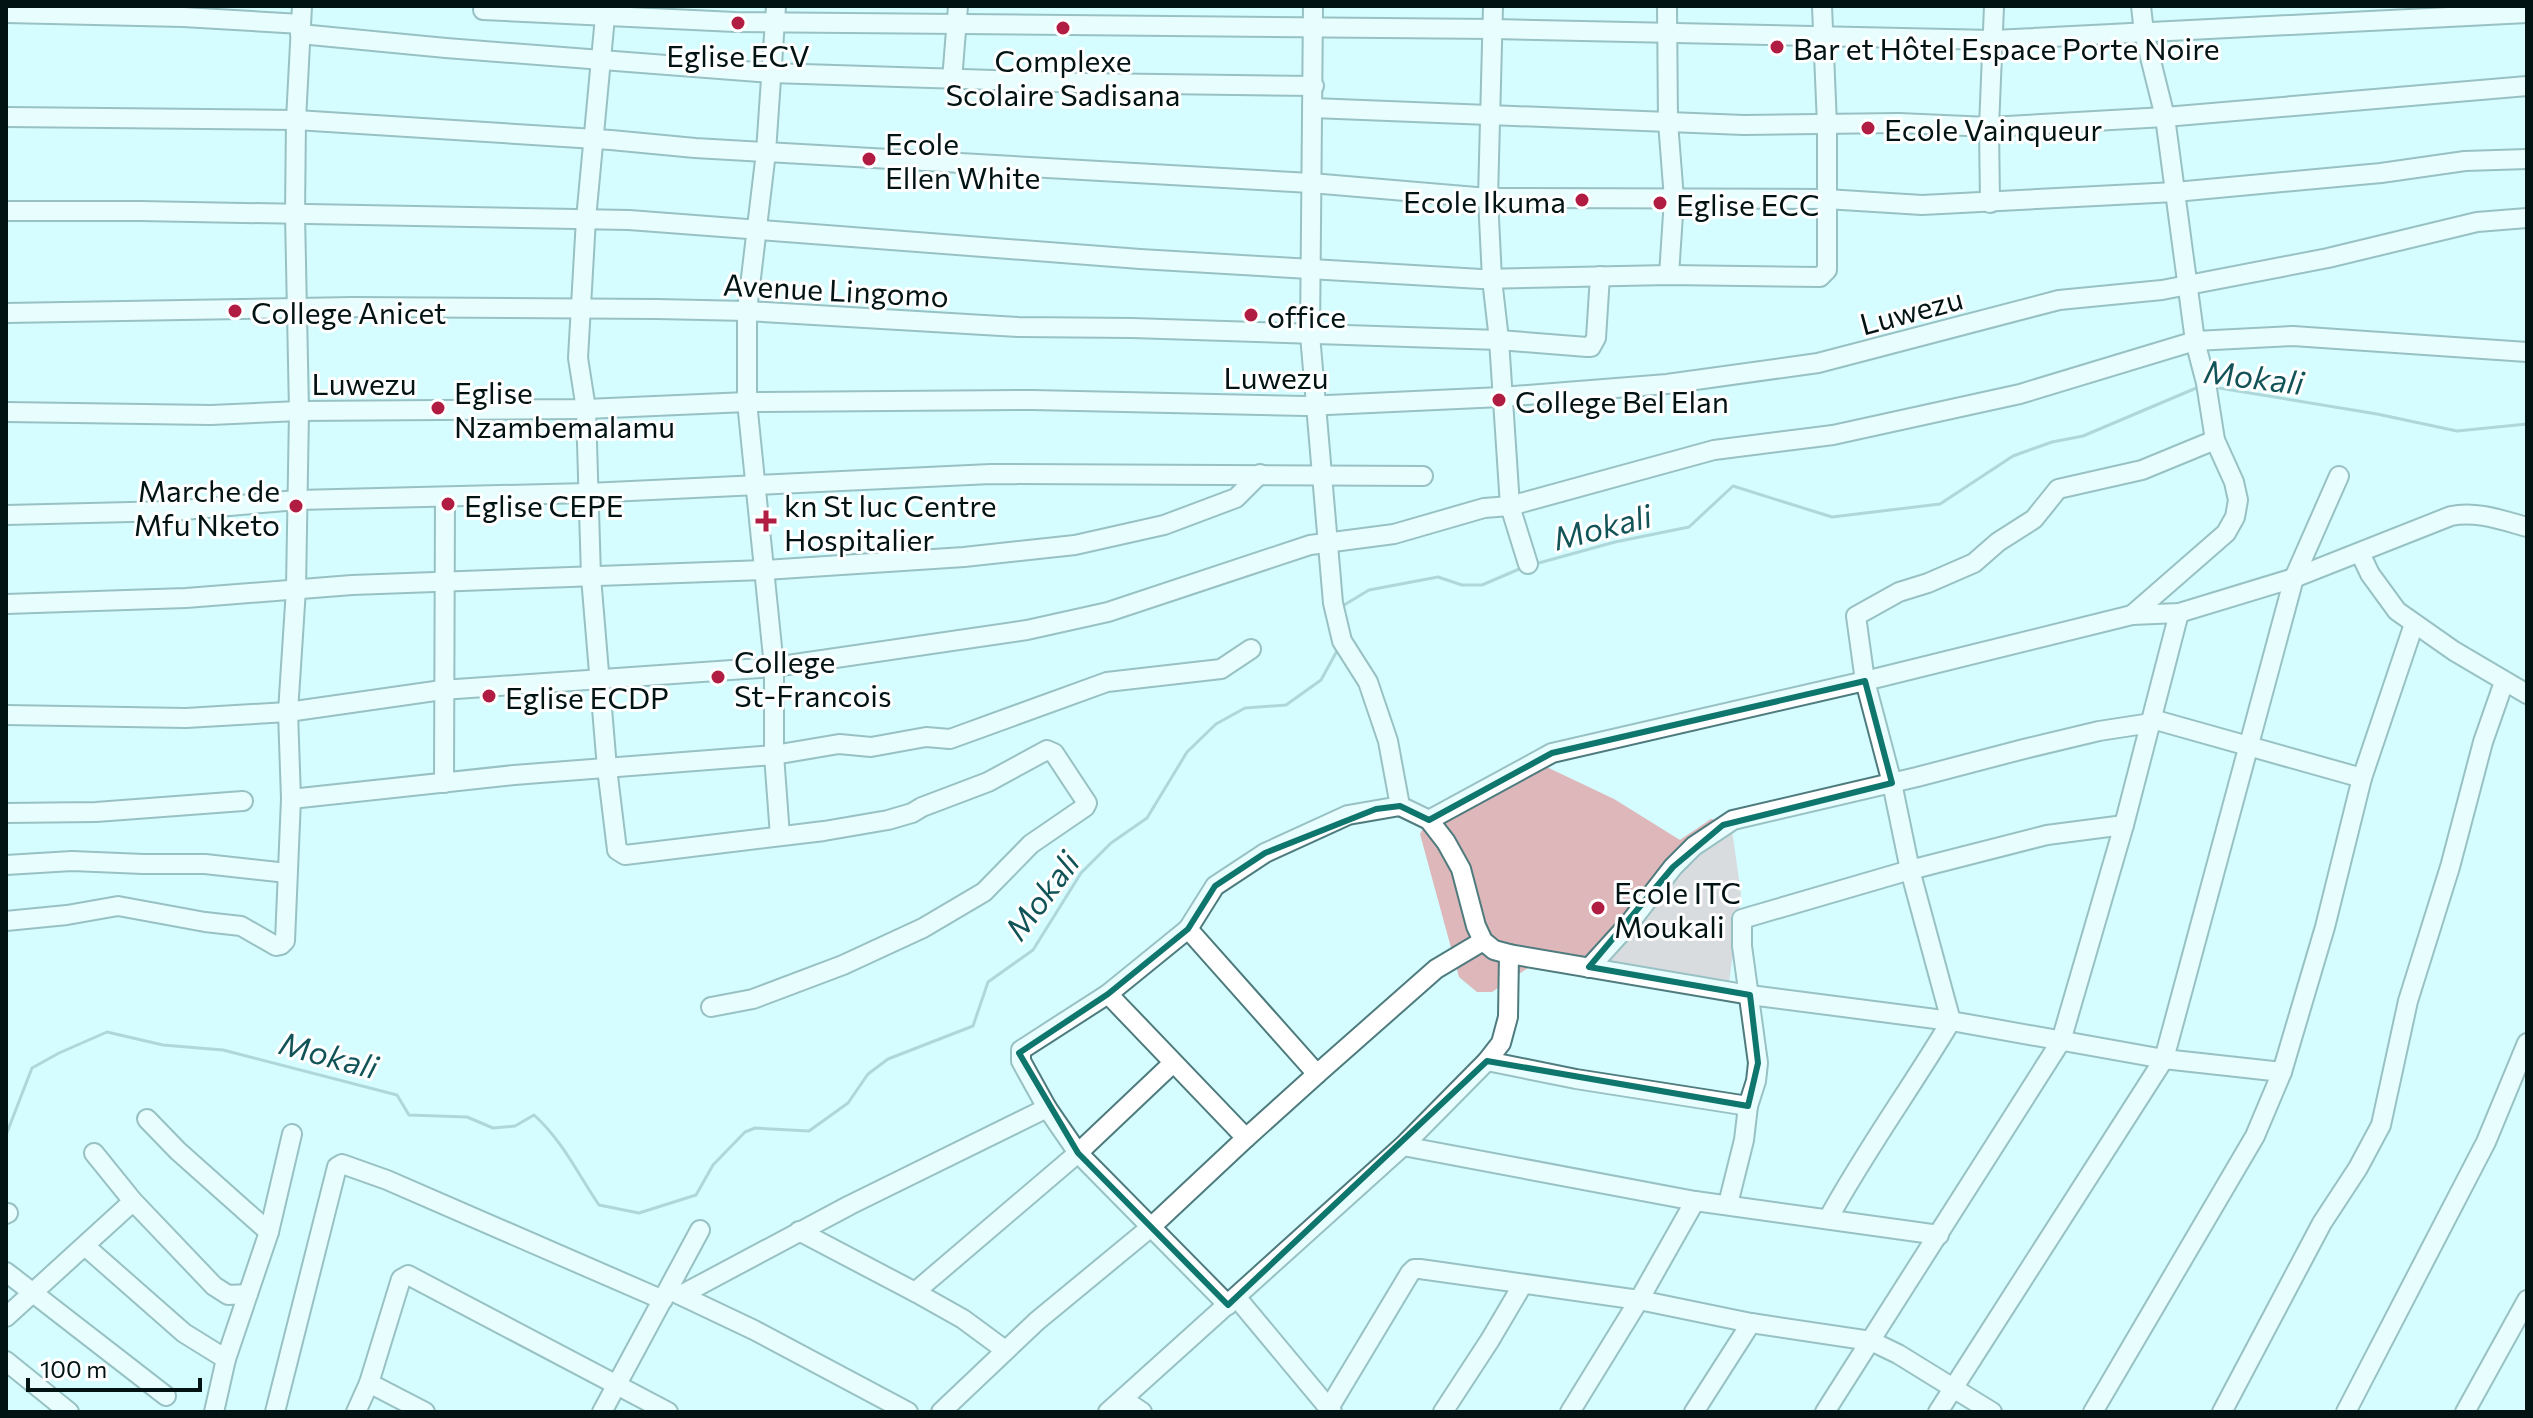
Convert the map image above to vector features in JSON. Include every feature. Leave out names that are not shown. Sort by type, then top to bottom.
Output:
[{"type":"street","points":[[952,80],[958,6]]},
{"type":"street","points":[[1313,6],[1310,335],[1333,603],[1342,641],[1371,689],[1388,741],[1400,806]]},
{"type":"street","points":[[1493,6],[1488,198],[1492,279],[1510,506],[1528,564]]},
{"type":"street","points":[[1667,6],[1668,122],[1674,199],[1669,275]]},
{"type":"street","points":[[6,211],[629,220],[1140,259],[1492,279],[1669,275],[1820,277],[1827,270],[1827,125],[1822,6]]},
{"type":"street","points":[[1990,203],[1989,127],[1994,6]]},
{"type":"street","points":[[2132,615],[2226,533],[2235,517],[2238,500],[2234,482],[2215,440],[2208,392],[2195,341],[2165,117],[2144,33],[2141,6]]},
{"type":"street","points":[[483,10],[606,11],[735,22],[775,14],[958,25],[1494,29],[1993,40],[2527,13]]},
{"type":"street","points":[[606,11],[586,219],[578,358],[586,409],[591,577],[617,850],[625,855],[734,843],[824,831],[912,813],[988,782],[1047,750],[1054,753],[1087,803],[1031,844],[984,892],[923,928],[843,965],[753,999],[711,1007]]},
{"type":"street","points":[[6,13],[301,21],[600,59],[771,73],[952,80],[1314,86]]},
{"type":"street","points":[[775,14],[766,152],[747,311],[747,402],[774,667],[774,755],[780,836]]},
{"type":"street","points":[[6,921],[118,906],[241,926],[276,946],[285,941],[291,799],[288,712],[296,589],[299,411],[295,214],[301,21]]},
{"type":"street","points":[[1313,108],[1668,122],[1899,123],[1989,127],[2165,117],[2527,86]]},
{"type":"street","points":[[6,117],[296,120],[766,152],[1311,183],[1488,198],[1826,199],[1922,205],[1990,203],[2175,192],[2381,173],[2465,161],[2527,159]]},
{"type":"street","name":"Luwezu","points":[[6,412],[211,415],[299,411],[586,409],[747,402],[1032,400],[1316,406],[1501,397],[1667,384],[1818,363],[2059,300],[2162,290],[2336,256],[2477,222],[2527,218]]},
{"type":"street","name":"Avenue Lingomo","points":[[6,313],[296,308],[747,311],[1018,327],[1499,340],[1591,347],[1596,338],[1600,276]]},
{"type":"street","points":[[6,715],[186,718],[288,712],[442,690],[774,667],[1027,630],[1108,612],[1310,545],[1394,534],[1714,450],[1833,435],[2020,394],[2195,341],[2293,336],[2527,352]]},
{"type":"street","points":[[1828,1219],[1864,1156],[1895,1113],[1951,1021],[1910,870],[1892,783],[1865,681],[1855,618],[1899,592],[1974,563],[2008,534],[2034,519],[2058,489],[2142,470],[2215,440]]},
{"type":"street","points":[[6,515],[172,511],[297,500],[756,487],[991,474],[1423,476]]},
{"type":"street","points":[[6,604],[186,598],[443,582],[765,570],[964,557],[1075,545],[1164,525],[1236,498],[1260,474]]},
{"type":"street","points":[[1938,1412],[2164,1059],[2294,578],[2339,476]]},
{"type":"street","points":[[444,783],[445,497]]},
{"type":"street","points":[[1429,820],[1552,753],[1865,681],[2132,615],[2179,613],[2294,578],[2451,516],[2465,513],[2483,515],[2527,527]]},
{"type":"street","points":[[2360,553],[2383,595],[2397,611],[2527,694]]},
{"type":"street","points":[[1825,1412],[2061,1041],[2124,825],[2179,613]]},
{"type":"street","points":[[2093,1412],[2255,1136],[2282,1072],[2325,927],[2362,778],[2414,624]]},
{"type":"street","points":[[291,799],[774,755],[839,744],[871,747],[926,737],[950,739],[1107,682],[1221,669],[1251,649]]},
{"type":"street","points":[[2222,1412],[2322,1223],[2358,1168],[2381,1125],[2408,1001],[2450,867],[2483,742],[2504,682]]},
{"type":"street","points":[[1589,968],[1694,846],[1723,825],[1750,815],[2152,721],[2362,778]]},
{"type":"street","points":[[6,813],[96,812],[243,801]]},
{"type":"street","points":[[1992,1412],[1898,1354],[1871,1341],[1751,1323],[1639,1300],[1414,1269],[1330,1410],[1233,1302],[1151,1227],[1078,1153],[1047,1108],[1021,1061],[1021,1050],[1108,994],[1188,929],[1215,886],[1265,853],[1348,815],[1400,806],[1429,820],[1446,842],[1461,869],[1476,926],[1483,941],[1494,950],[1750,995],[1951,1021],[2164,1059],[2282,1072]]},
{"type":"street","points":[[1728,1204],[1758,1063],[1742,946],[1742,919],[1910,870],[2047,835],[2124,825]]},
{"type":"street","points":[[6,865],[72,861],[205,864],[287,873]]},
{"type":"street","points":[[1188,929],[1317,1074]]},
{"type":"street","points":[[941,1412],[1005,1350],[1151,1227],[1436,969],[1483,941]]},
{"type":"street","points":[[1108,1412],[1403,1146],[1487,1061],[1501,1043],[1508,1017],[1509,954]]},
{"type":"street","points":[[1108,994],[1246,1138]]},
{"type":"street","points":[[2346,1412],[2486,1142],[2527,1043]]},
{"type":"street","points":[[1487,1061],[1576,1079],[1748,1106]]},
{"type":"street","points":[[915,1292],[1078,1153],[1173,1063]]},
{"type":"street","points":[[671,1295],[1047,1108]]},
{"type":"street","points":[[147,1119],[178,1151],[269,1232]]},
{"type":"street","points":[[214,1412],[226,1359],[269,1232],[292,1134]]},
{"type":"street","points":[[1403,1146],[1695,1201],[1939,1235]]},
{"type":"street","points":[[94,1153],[131,1199],[214,1286],[228,1295],[248,1294]]},
{"type":"street","points":[[275,1412],[337,1167],[342,1164],[754,1330],[908,1412]]},
{"type":"street","points":[[6,1317],[129,1205],[131,1199]]},
{"type":"street","points":[[1570,1412],[1695,1201]]},
{"type":"street","points":[[602,1412],[671,1295],[700,1230]]},
{"type":"street","points":[[799,1231],[963,1319],[1005,1350]]},
{"type":"street","points":[[85,1246],[184,1333],[226,1359]]},
{"type":"street","points":[[6,1272],[166,1396]]},
{"type":"street","points":[[356,1412],[369,1383],[401,1279],[408,1275],[668,1412]]},
{"type":"street","points":[[1443,1412],[1523,1284]]},
{"type":"street","points":[[2465,1412],[2527,1300]]},
{"type":"street","points":[[1694,1412],[1751,1323]]},
{"type":"street","points":[[6,1361],[69,1412]]},
{"type":"street","points":[[369,1383],[425,1412]]},
{"type":"street","points":[[1123,1399],[1142,1412]]},
{"type":"highlighted area","points":[[1865,681],[1892,783],[1723,825],[1673,867],[1589,967],[1750,995],[1758,1063],[1748,1106],[1487,1061],[1228,1305],[1078,1153],[1019,1053],[1108,994],[1188,929],[1215,886],[1265,853],[1376,809],[1400,806],[1429,820],[1552,753]]},
{"type":"shaded area","points":[[1534,761],[1614,799],[1680,840],[1711,819],[1731,823],[1741,894],[1729,983],[1534,964],[1492,992],[1477,992],[1459,977],[1420,834],[1429,816]]},
{"type":"waterway","name":"Mokali","points":[[1535,564],[1615,542],[1689,527],[1733,486],[1832,517],[1940,504],[2013,456],[2052,442],[2083,436],[2201,386]]},
{"type":"waterway","name":"Mokali","points":[[2213,387],[2377,414],[2457,431],[2527,424]]},
{"type":"waterway","name":"Mokali","points":[[1343,610],[1344,605],[1369,590],[1438,577],[1462,585],[1482,585],[1524,567]]},
{"type":"waterway","name":"Mokali","points":[[6,1135],[32,1068],[107,1032],[163,1045],[223,1050],[397,1095],[409,1115],[467,1117],[493,1128],[515,1126],[534,1115],[561,1146],[599,1205],[639,1213],[696,1195],[713,1165],[745,1132],[755,1128],[809,1131],[848,1103],[868,1074],[888,1059],[973,1026],[988,982],[1033,950],[1081,873],[1111,843],[1147,818],[1187,752],[1216,724],[1245,708],[1286,705],[1321,680],[1338,649]]},
{"type":"place","name":"Eglise ECV","points":[[738,23]]},
{"type":"place","name":"Complexe Scolaire Sadisana","points":[[1063,28]]},
{"type":"place","name":"Bar et Hôtel Espace Porte Noire","points":[[1777,47]]},
{"type":"place","name":"Ecole Vainqueur","points":[[1868,128]]},
{"type":"place","name":"Ecole Ellen White","points":[[869,159]]},
{"type":"place","name":"Ecole Ikuma","points":[[1582,200]]},
{"type":"place","name":"Eglise ECC","points":[[1660,203]]},
{"type":"place","name":"College Anicet","points":[[235,311]]},
{"type":"place","name":"office","points":[[1251,315]]},
{"type":"place","name":"College Bel Elan","points":[[1499,400]]},
{"type":"place","name":"Eglise Nzambemalamu","points":[[438,408]]},
{"type":"place","name":"Eglise CEPE","points":[[448,504]]},
{"type":"place","name":"Marche de Mfu Nketo","points":[[296,506]]},
{"type":"place","name":"kn St luc Centre Hospitalier","points":[[766,521]]},
{"type":"place","name":"College St-Francois","points":[[718,677]]},
{"type":"place","name":"Eglise ECDP","points":[[489,696]]},
{"type":"place","name":"Ecole ITC Moukali","points":[[1598,908]]}]
